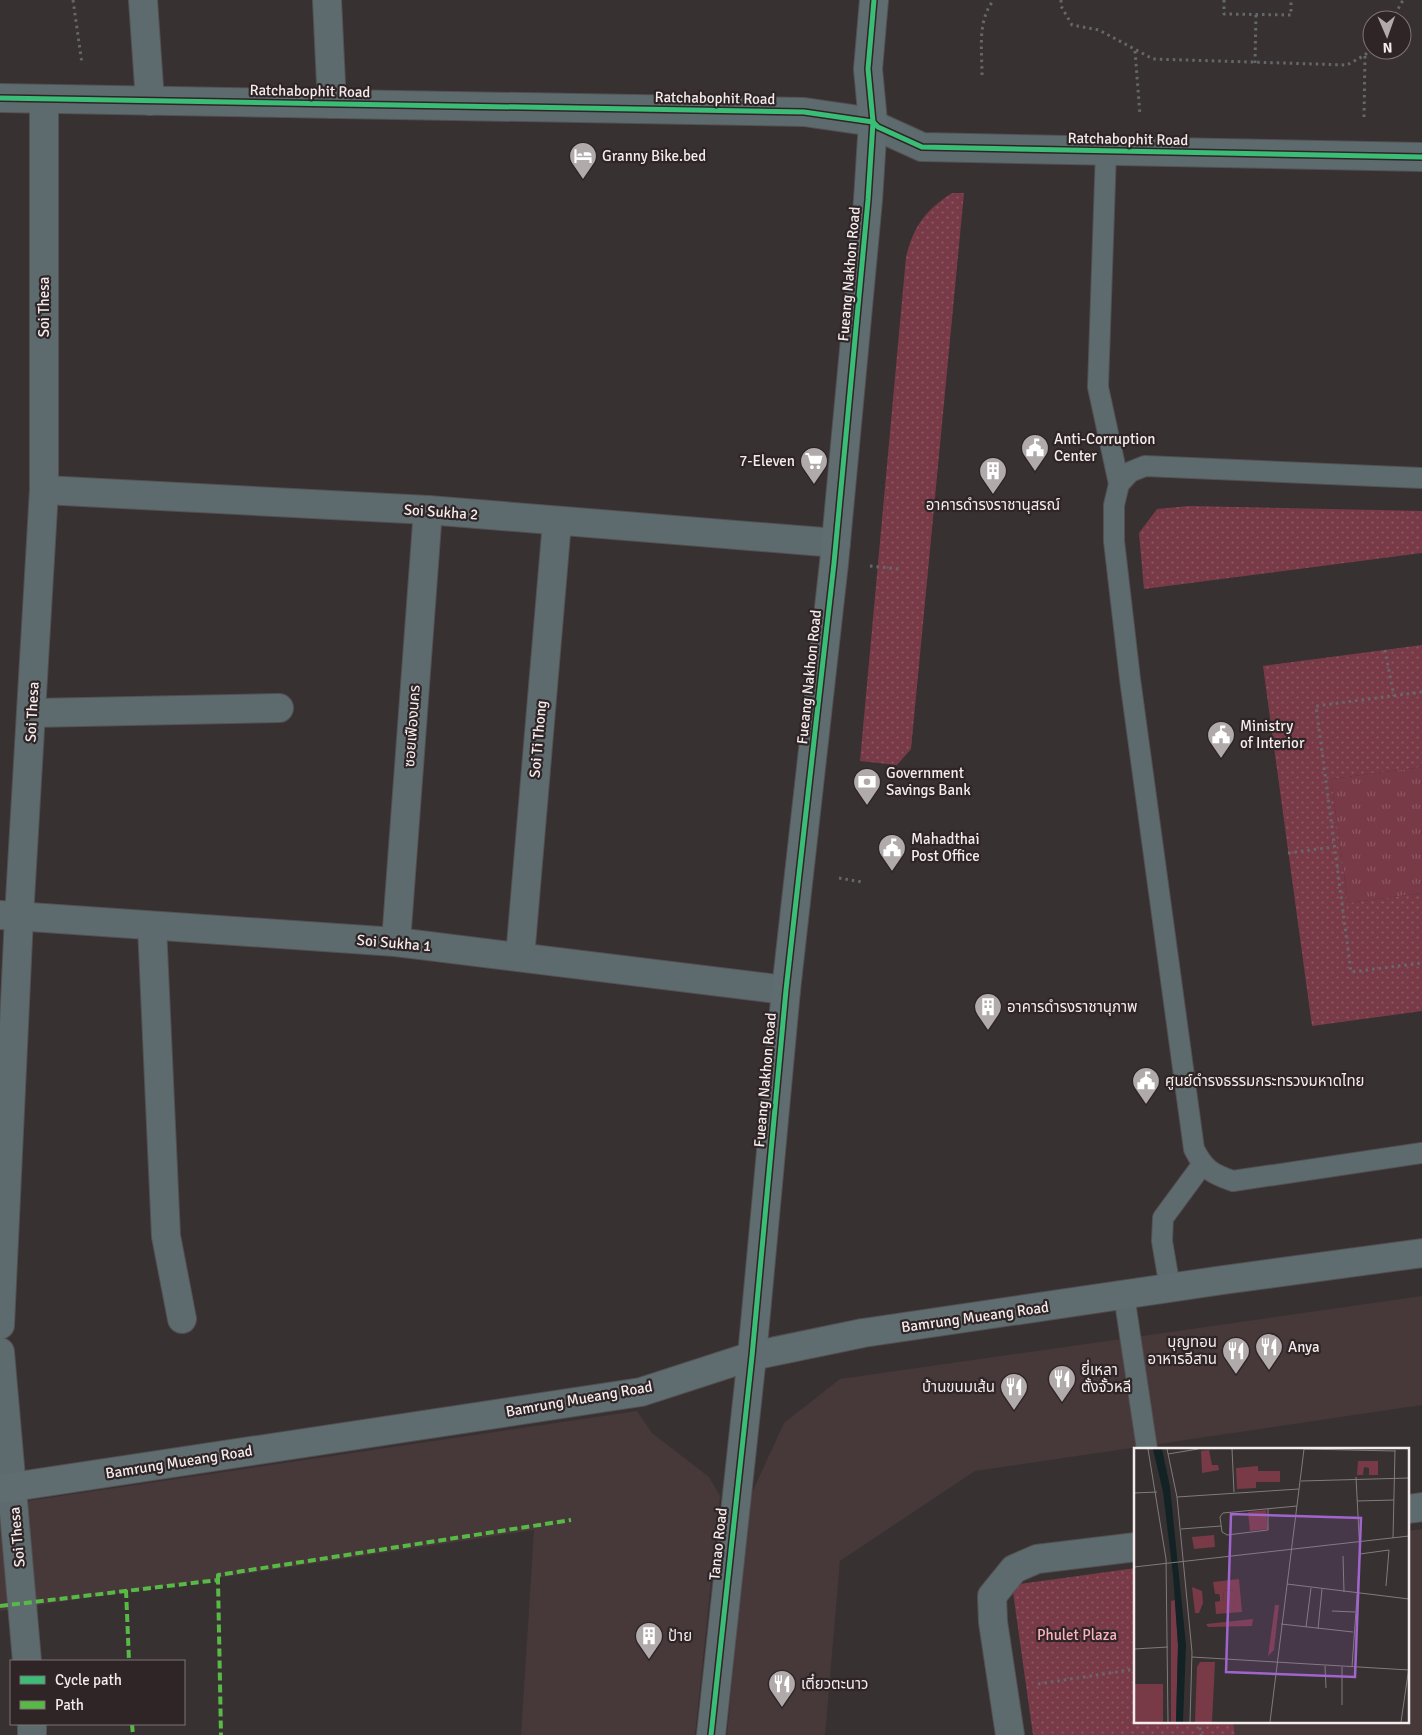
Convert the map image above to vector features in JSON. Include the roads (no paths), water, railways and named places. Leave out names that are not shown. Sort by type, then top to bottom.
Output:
[{"type":"street","points":[[143,0],[150,100]]},
{"type":"street","points":[[327,0],[332,104]]},
{"type":"street","name":"Fueang Nakhon Road","points":[[752,1356],[786,990],[836,543],[868,200],[873,122],[868,69],[874,0]]},
{"type":"street","name":"Ratchabophit Road","points":[[0,98],[804,112],[873,122],[922,147],[1422,157]]},
{"type":"street","name":"Soi Thesa","points":[[0,1325],[10,916],[33,713],[44,490],[44,99]]},
{"type":"street","name":"Soi Sukha 2","points":[[44,490],[428,510],[557,522],[836,543]]},
{"type":"street","name":"ซอยเฟืองนคร","points":[[396,942],[428,510]]},
{"type":"street","name":"Soi Ti Thong","points":[[520,957],[557,522]]},
{"type":"street","points":[[33,713],[279,708]]},
{"type":"street","name":"Soi Sukha 1","points":[[10,916],[396,942],[786,990]]},
{"type":"street","points":[[152,926],[166,1236],[182,1319]]},
{"type":"street","name":"Bamrung Mueang Road","points":[[6,1488],[641,1392],[752,1356],[863,1333],[1422,1253]]},
{"type":"street","name":"Soi Thesa","points":[[0,1352],[6,1488],[27,1660]]},
{"type":"street","name":"Tanao Road","points":[[711,1735],[752,1356]]},
{"type":"street","points":[[1010,1735],[992,1622],[992,1596],[1014,1569],[1037,1559],[1134,1547]]},
{"type":"lane","points":[[1106,151],[1098,387],[1119,484],[1114,505],[1114,541],[1130,679],[1194,1149],[1202,1165],[1218,1176],[1233,1180],[1422,1153]]},
{"type":"lane","points":[[1119,484],[1130,472],[1145,466],[1422,478]]},
{"type":"lane","points":[[1170,1288],[1162,1241],[1163,1218],[1202,1165]]},
{"type":"lane","points":[[1124,1295],[1147,1448]]},
{"type":"place","name":"Granny Bike.bed","points":[[583,180]]},
{"type":"place","name":"Anti-Corruption Center","points":[[1035,472]]},
{"type":"place","name":"7-Eleven","points":[[814,485]]},
{"type":"place","name":"อาคารดำรงราชานุสรณ์","points":[[993,495]]},
{"type":"place","name":"Ministry of Interior","points":[[1221,759]]},
{"type":"place","name":"Government Savings Bank","points":[[867,806]]},
{"type":"place","name":"Mahadthai Post Office","points":[[892,872]]},
{"type":"place","name":"อาคารดำรงราชานุภาพ","points":[[988,1031]]},
{"type":"place","name":"ศูนย์ดำรงธรรมกระทรวงมหาดไทย","points":[[1146,1105]]},
{"type":"place","name":"Anya","points":[[1269,1371]]},
{"type":"place","name":"บุญทอน อาหารอีสาน","points":[[1236,1375]]},
{"type":"place","name":"ยี่เหลา ตั้งจั้วหลี","points":[[1062,1403]]},
{"type":"place","name":"บ้านขนมเส้น","points":[[1014,1411]]},
{"type":"place","name":"ป้าย","points":[[649,1660]]},
{"type":"place","name":"เตี๋ยวตะนาว","points":[[782,1708]]},
{"type":"park label","name":"Phulet Plaza","points":[[1077,1635]]}]
